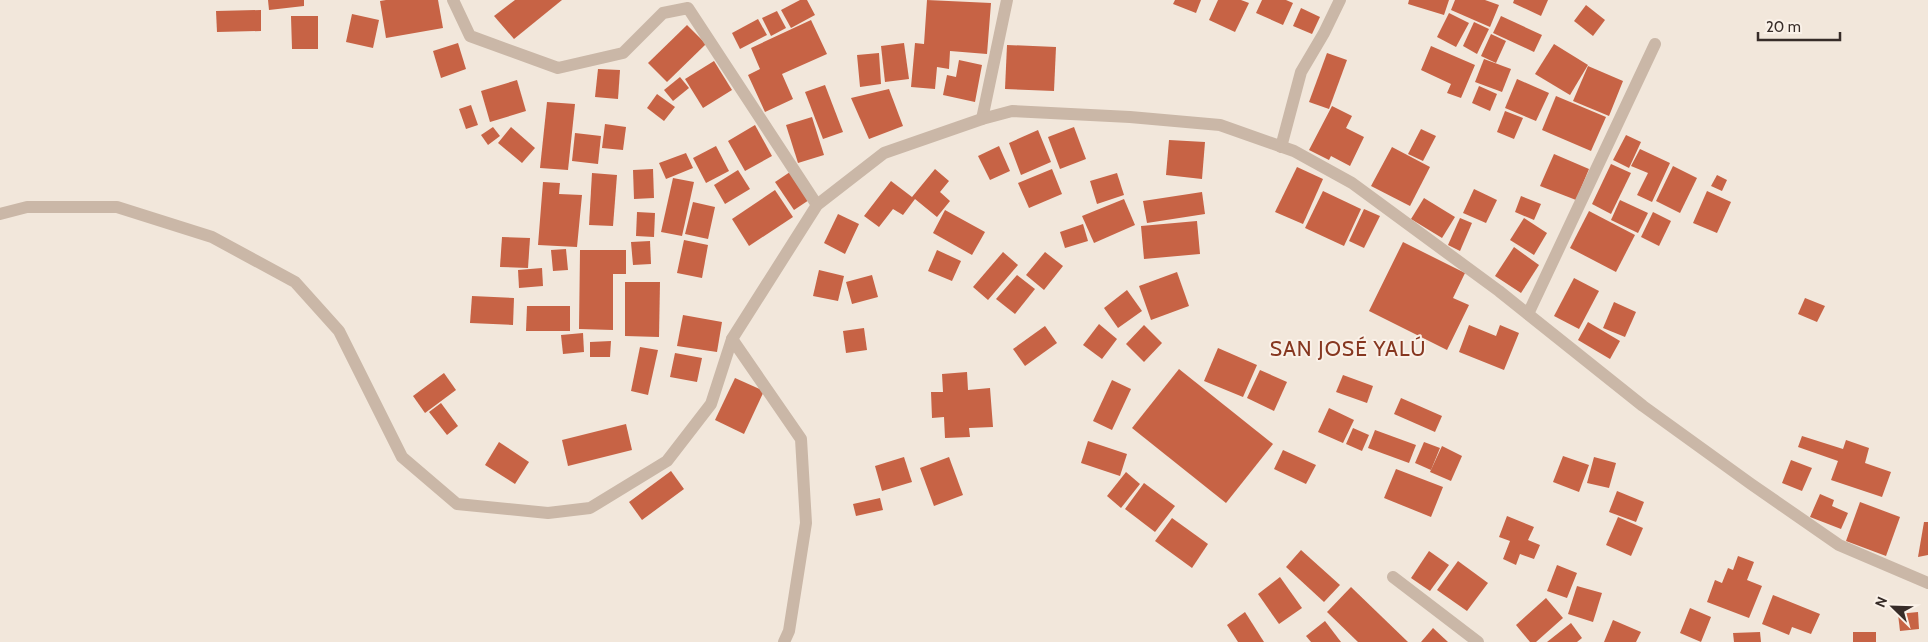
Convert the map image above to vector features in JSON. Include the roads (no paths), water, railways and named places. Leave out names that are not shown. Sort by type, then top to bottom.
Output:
[{"type":"street","points":[[453,0],[470,36],[558,68],[623,53],[663,13],[688,8],[818,205]]},
{"type":"street","points":[[982,120],[1007,0]]},
{"type":"street","points":[[1281,147],[1301,72],[1324,33],[1340,0]]},
{"type":"street","points":[[1528,314],[1655,44]]},
{"type":"street","points":[[0,214],[27,206],[116,207],[212,237],[295,282],[339,331],[402,457],[457,504],[548,514],[590,508],[667,461],[711,404],[732,340],[818,205],[884,153],[1012,111],[1139,118],[1220,125],[1294,152],[1352,184],[1499,291],[1643,406],[1839,545],[1928,582]]},
{"type":"street","points":[[732,340],[801,439],[806,523],[789,631],[784,642]]},
{"type":"street","points":[[1393,577],[1478,642]]},
{"type":"district","name":"SAN JOSÉ YALÚ","points":[[1348,348]]}]
